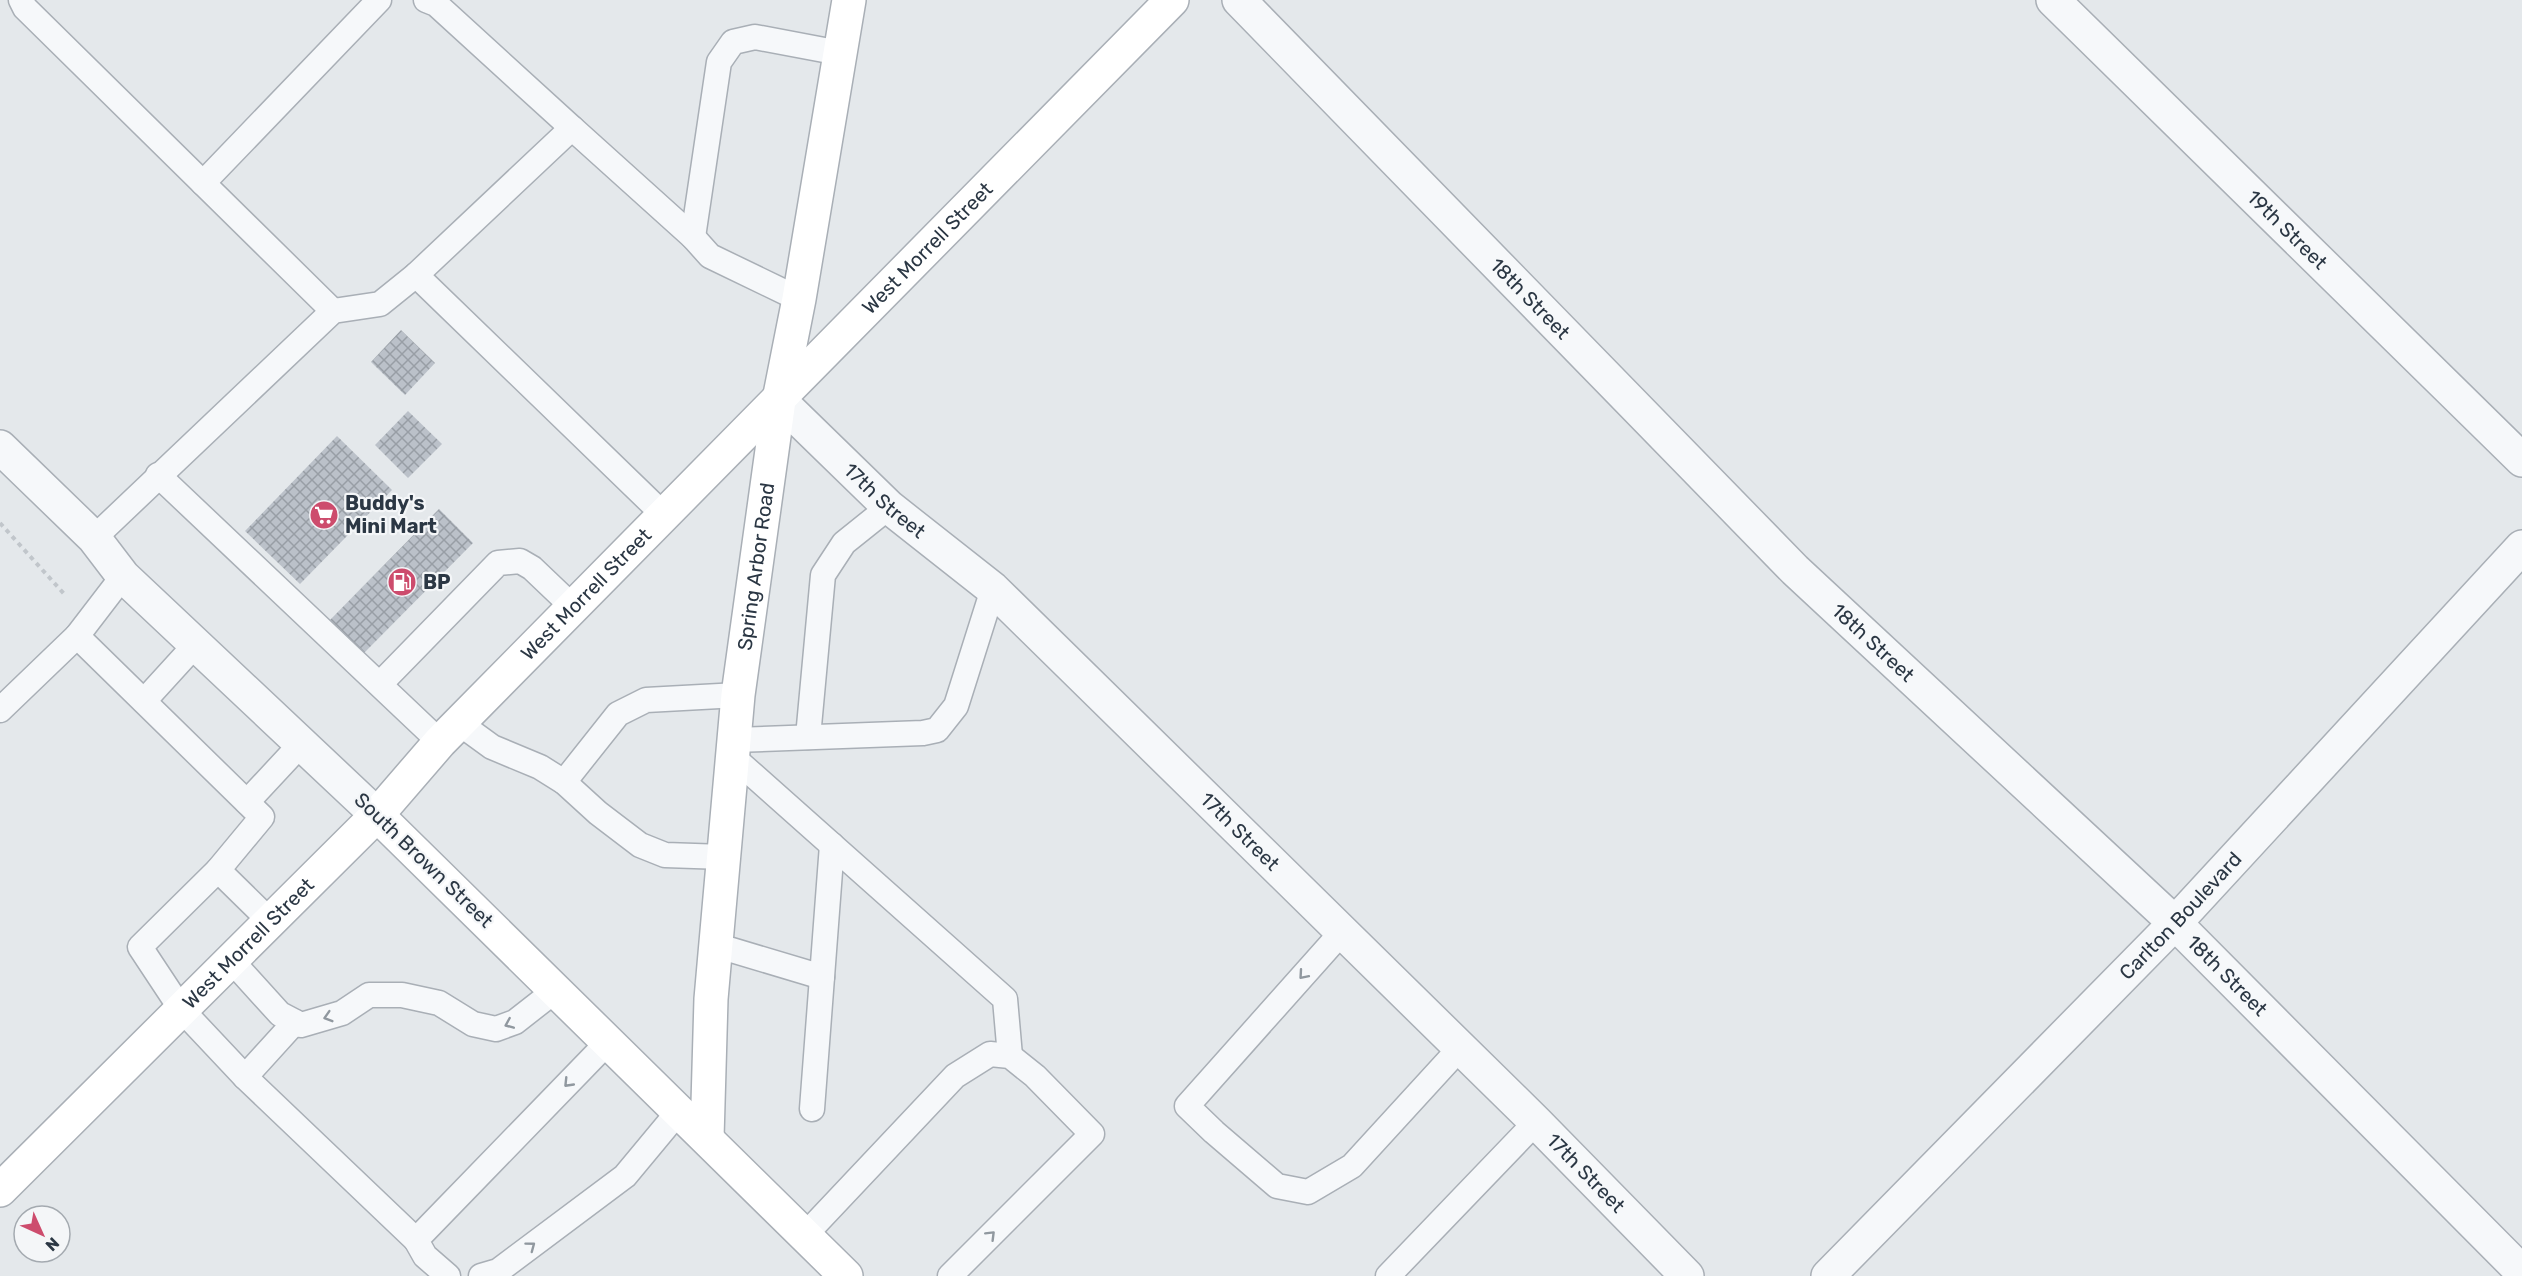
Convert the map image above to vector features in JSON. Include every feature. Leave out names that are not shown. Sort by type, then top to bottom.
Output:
[{"type":"street","name":"West Morrell Street","points":[[0,1190],[271,922],[377,814],[450,732],[1172,0]]},
{"type":"street","name":"18th Street","points":[[1239,0],[1795,570],[2175,923],[2522,1272]]},
{"type":"street","name":"19th Street","points":[[2053,0],[2522,460]]},
{"type":"street","name":"Spring Arbor Road","points":[[707,1138],[711,999],[738,695],[779,400],[799,299],[840,53],[846,2]]},
{"type":"street","name":"17th Street","points":[[779,400],[889,507],[993,590],[1536,1122],[1682,1274]]},
{"type":"street","name":"South Brown Street","points":[[0,447],[94,538],[123,576],[377,814],[846,1276]]},
{"type":"street","name":"Carlton Boulevard","points":[[1828,1276],[2175,923],[2522,547]]},
{"type":"lane","points":[[21,0],[25,8],[333,311]]},
{"type":"lane","points":[[203,183],[379,0]]},
{"type":"lane","points":[[426,0],[435,4],[693,237],[710,256],[799,299]]},
{"type":"lane","points":[[693,237],[719,62],[733,42],[755,37],[840,53]]},
{"type":"lane","points":[[94,538],[333,311],[380,304],[416,275],[572,128]]},
{"type":"lane","points":[[416,275],[665,516]]},
{"type":"lane","points":[[158,475],[380,684],[450,732],[540,767],[564,782],[598,813],[640,845],[665,855],[724,857]]},
{"type":"lane","points":[[808,737],[823,575],[844,543],[889,507]]},
{"type":"lane","points":[[380,684],[498,563],[520,561],[532,568],[574,608]]},
{"type":"lane","points":[[0,710],[77,636],[123,576]]},
{"type":"lane","points":[[734,749],[808,737],[922,733],[937,730],[956,706],[993,590]]},
{"type":"lane","points":[[77,636],[262,817],[218,870],[140,947],[181,1009],[245,1077],[416,1240],[425,1256],[448,1276]]},
{"type":"lane","points":[[144,701],[196,644]]},
{"type":"lane","points":[[564,782],[618,714],[627,709],[646,700],[738,695]]},
{"type":"lane","points":[[247,802],[302,743]]},
{"type":"lane","points":[[734,749],[832,845],[1005,999],[1010,1056]]},
{"type":"lane","points":[[812,1109],[832,845]]},
{"type":"lane","points":[[218,870],[271,922]]},
{"type":"lane","points":[[1342,932],[1187,1106],[1277,1186],[1308,1192],[1352,1166],[1460,1048]]},
{"type":"lane","points":[[715,945],[822,977]]},
{"type":"lane","points":[[231,960],[280,1014],[301,1025],[342,1013],[369,995],[402,994],[439,1004],[473,1024],[495,1029],[515,1022],[556,990]]},
{"type":"lane","points":[[245,1077],[295,1022]]},
{"type":"lane","points":[[416,1240],[609,1041]]},
{"type":"lane","points":[[805,1235],[955,1076],[990,1054],[1010,1056],[1035,1076],[1092,1134],[950,1276]]},
{"type":"lane","points":[[482,1276],[498,1271],[625,1176],[679,1110]]},
{"type":"lane","points":[[1388,1276],[1536,1122]]},
{"type":"building","points":[[401,330],[435,363],[405,395],[371,362]]},
{"type":"building","points":[[408,411],[442,444],[408,478],[375,445]]},
{"type":"building","points":[[337,436],[392,490],[300,584],[245,531]]},
{"type":"building","points":[[439,509],[473,543],[364,653],[330,620]]},
{"type":"place","name":"Buddy's Mini Mart","points":[[324,515]]},
{"type":"place","name":"BP","points":[[402,582]]}]
